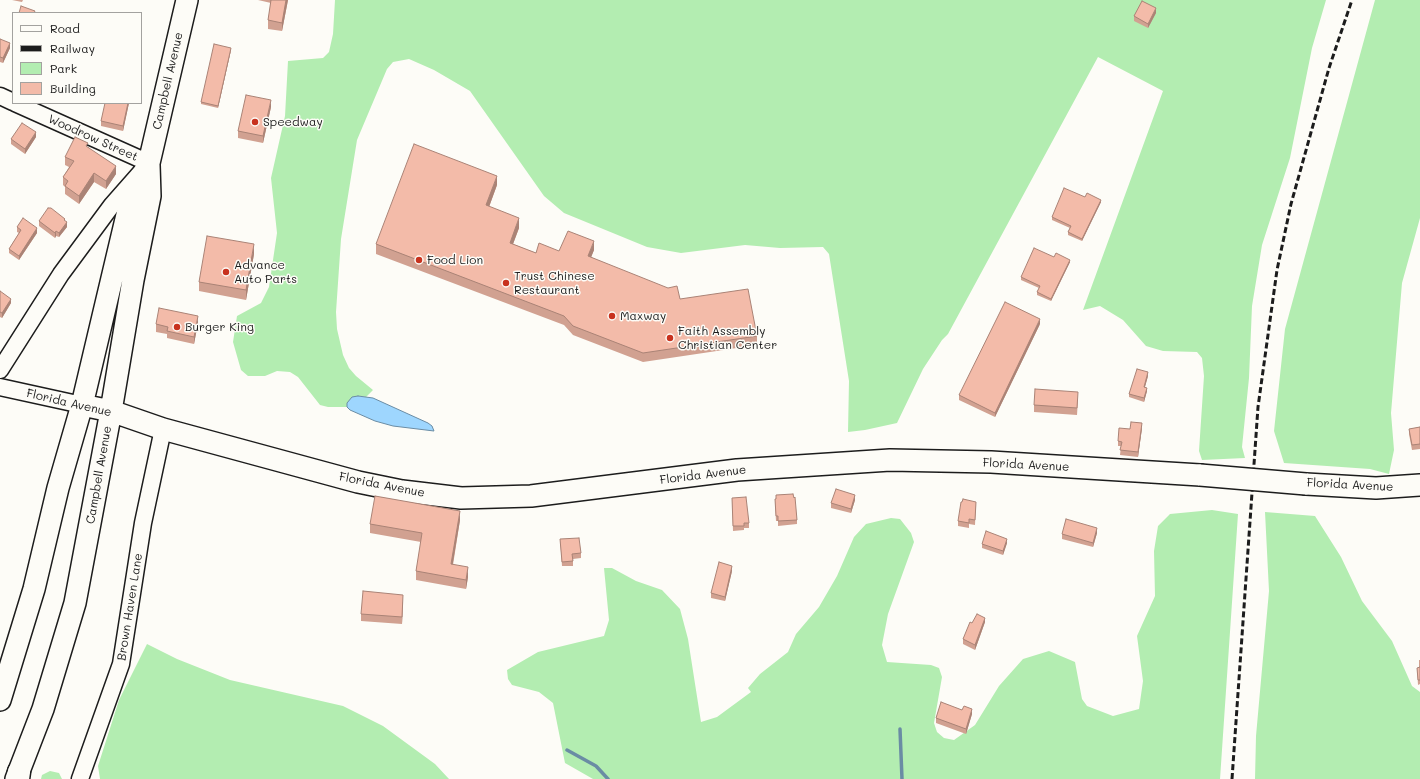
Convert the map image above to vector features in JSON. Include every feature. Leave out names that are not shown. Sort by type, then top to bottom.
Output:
[{"type":"main road","name":"Campbell Avenue","points":[[0,700],[34,589],[58,488],[82,405],[131,198],[149,163],[187,0]]},
{"type":"main road","name":"Campbell Avenue","points":[[18,777],[43,709],[75,603],[111,411],[132,286],[150,196],[149,163]]},
{"type":"main road","name":"Florida Avenue","points":[[82,405],[111,411],[163,429],[358,482],[402,491],[461,498],[531,496],[737,470],[890,460],[991,462],[1376,488],[1420,485]]},
{"type":"street","name":"Woodrow Street","points":[[0,96],[12,101]]},
{"type":"street","name":"Woodrow Street","points":[[18,104],[149,163]]},
{"type":"street","name":"Campbell Avenue","points":[[0,370],[61,274],[112,205],[149,163]]},
{"type":"street","name":"Florida Avenue","points":[[0,387],[82,405]]},
{"type":"street","name":"Brown Haven Lane","points":[[80,779],[121,664],[143,523],[163,429]]},
{"type":"green space","points":[[335,0],[1326,0],[1312,48],[1290,158],[1262,245],[1252,306],[1249,378],[1242,447],[1245,458],[1202,460],[1199,451],[1204,376],[1202,358],[1197,352],[1163,351],[1146,346],[1123,320],[1100,306],[1083,310],[1163,91],[1098,57],[948,334],[942,340],[923,369],[897,423],[848,432],[849,381],[829,254],[823,247],[780,248],[745,245],[681,253],[647,247],[564,213],[544,196],[470,91],[434,70],[409,59],[393,62],[387,69],[357,140],[341,239],[336,312],[337,329],[343,355],[349,368],[373,390],[366,397],[358,396],[347,403],[347,407],[328,407],[320,405],[298,377],[290,372],[277,371],[265,376],[248,376],[241,370],[233,342],[237,316],[261,303],[269,287],[277,233],[271,178],[285,116],[288,61],[323,58],[329,52],[333,34]]},
{"type":"green space","points":[[1375,0],[1420,0],[1420,218],[1402,283],[1391,413],[1394,450],[1389,474],[1370,469],[1284,463],[1274,431],[1285,329]]},
{"type":"green space","points":[[1212,510],[1238,514],[1220,779],[593,779],[565,763],[553,703],[539,692],[512,685],[508,679],[507,670],[538,652],[604,636],[609,620],[604,568],[612,568],[636,581],[662,590],[680,609],[688,639],[701,722],[717,717],[751,692],[748,688],[760,674],[788,652],[796,634],[819,607],[837,576],[854,537],[866,524],[891,518],[900,519],[911,533],[914,542],[888,614],[882,645],[887,662],[931,665],[939,668],[942,677],[934,723],[937,732],[944,738],[954,740],[975,725],[999,686],[1023,659],[1049,651],[1075,662],[1082,699],[1087,706],[1113,716],[1139,709],[1143,681],[1137,636],[1155,596],[1154,551],[1158,526],[1170,514]]},
{"type":"green space","points":[[1265,512],[1315,516],[1341,557],[1362,601],[1392,641],[1412,686],[1420,692],[1420,779],[1255,779],[1256,736],[1269,591]]},
{"type":"green space","points":[[147,644],[177,659],[230,680],[343,706],[383,726],[435,764],[449,779],[100,779],[98,766],[119,700]]},
{"type":"green space","points":[[50,771],[59,773],[62,779],[41,779],[42,775]]},
{"type":"water","points":[[358,396],[373,398],[428,423],[432,426],[434,431],[393,426],[375,421],[350,410],[347,407],[347,403],[352,397]]},
{"type":"building","points":[[271,0],[286,0],[282,23],[268,20]]},
{"type":"building","points":[[1142,1],[1156,8],[1148,24],[1134,16]]},
{"type":"building","points":[[21,6],[35,11],[34,12],[19,12]]},
{"type":"building","points":[[0,39],[10,43],[3,58],[0,57]]},
{"type":"building","points":[[214,44],[231,48],[218,106],[201,102]]},
{"type":"building","name":"Speedway","points":[[246,95],[271,100],[263,136],[238,131]]},
{"type":"building","points":[[105,104],[128,104],[123,126],[101,121]]},
{"type":"building","points":[[22,123],[36,132],[25,149],[11,139]]},
{"type":"building","points":[[75,137],[88,143],[86,146],[116,166],[106,181],[94,173],[79,196],[65,186],[68,181],[63,177],[74,161],[65,157]]},
{"type":"building","points":[[414,144],[497,176],[486,205],[519,218],[510,243],[536,253],[539,243],[559,251],[568,231],[594,241],[588,256],[668,288],[677,286],[680,299],[748,289],[757,336],[643,353],[573,326],[564,316],[376,244]]},
{"type":"building","points":[[1064,188],[1085,197],[1087,193],[1101,200],[1082,239],[1068,232],[1071,226],[1052,217]]},
{"type":"building","points":[[48,208],[51,208],[67,222],[59,233],[56,231],[55,233],[39,221]]},
{"type":"building","points":[[23,218],[37,228],[19,256],[9,249],[21,230],[17,227]]},
{"type":"building","name":"Advance Auto Parts","points":[[207,236],[254,244],[246,290],[199,282]]},
{"type":"building","points":[[1034,248],[1054,257],[1056,253],[1070,260],[1051,299],[1037,292],[1040,286],[1021,277]]},
{"type":"building","points":[[0,291],[11,299],[2,313],[0,312]]},
{"type":"building","points":[[1005,302],[1040,319],[995,413],[959,395]]},
{"type":"building","name":"Burger King","points":[[159,308],[198,316],[194,337],[167,331],[168,327],[156,324]]},
{"type":"building","points":[[1137,369],[1148,372],[1144,387],[1147,388],[1144,398],[1129,394]]},
{"type":"building","points":[[1035,389],[1078,392],[1077,408],[1034,405]]},
{"type":"building","points":[[1131,422],[1142,423],[1138,452],[1120,450],[1122,442],[1118,441],[1119,428],[1130,429]]},
{"type":"building","points":[[1420,427],[1420,444],[1412,445],[1409,429]]},
{"type":"building","points":[[836,489],[855,495],[851,509],[831,503]]},
{"type":"building","points":[[793,494],[794,498],[795,497],[797,520],[778,521],[778,516],[776,516],[776,495]]},
{"type":"building","points":[[375,496],[460,511],[451,564],[468,567],[466,580],[416,571],[422,533],[370,524]]},
{"type":"building","points":[[746,497],[749,523],[744,523],[744,526],[733,526],[732,498]]},
{"type":"building","points":[[963,499],[976,502],[975,520],[969,519],[969,523],[958,521],[961,502]]},
{"type":"building","points":[[1066,519],[1097,528],[1093,543],[1062,534]]},
{"type":"building","points":[[986,531],[1007,539],[1003,551],[982,544]]},
{"type":"building","points":[[579,538],[581,553],[572,554],[573,561],[562,562],[560,539]]},
{"type":"building","points":[[719,562],[732,566],[725,597],[711,593]]},
{"type":"building","points":[[363,591],[403,595],[402,617],[361,614]]},
{"type":"building","points":[[977,614],[985,618],[975,645],[963,639],[970,622],[972,623]]},
{"type":"building","points":[[1420,667],[1420,680],[1418,680],[1417,668]]},
{"type":"building","points":[[941,702],[962,710],[964,706],[972,709],[966,729],[936,718]]},
{"type":"waterway","points":[[900,729],[902,779]]},
{"type":"waterway","points":[[567,750],[596,766],[608,779]]},
{"type":"railway","points":[[1232,779],[1258,407],[1277,270],[1291,204],[1329,68],[1352,0]]},
{"type":"place","name":"Speedway","points":[[255,122]]},
{"type":"place","name":"Food Lion","points":[[419,260]]},
{"type":"place","name":"Advance Auto Parts","points":[[226,272]]},
{"type":"place","name":"Trust Chinese Restaurant","points":[[506,283]]},
{"type":"place","name":"Maxway","points":[[612,316]]},
{"type":"place","name":"Burger King","points":[[177,327]]},
{"type":"place","name":"Faith Assembly Christian Center","points":[[670,338]]}]
